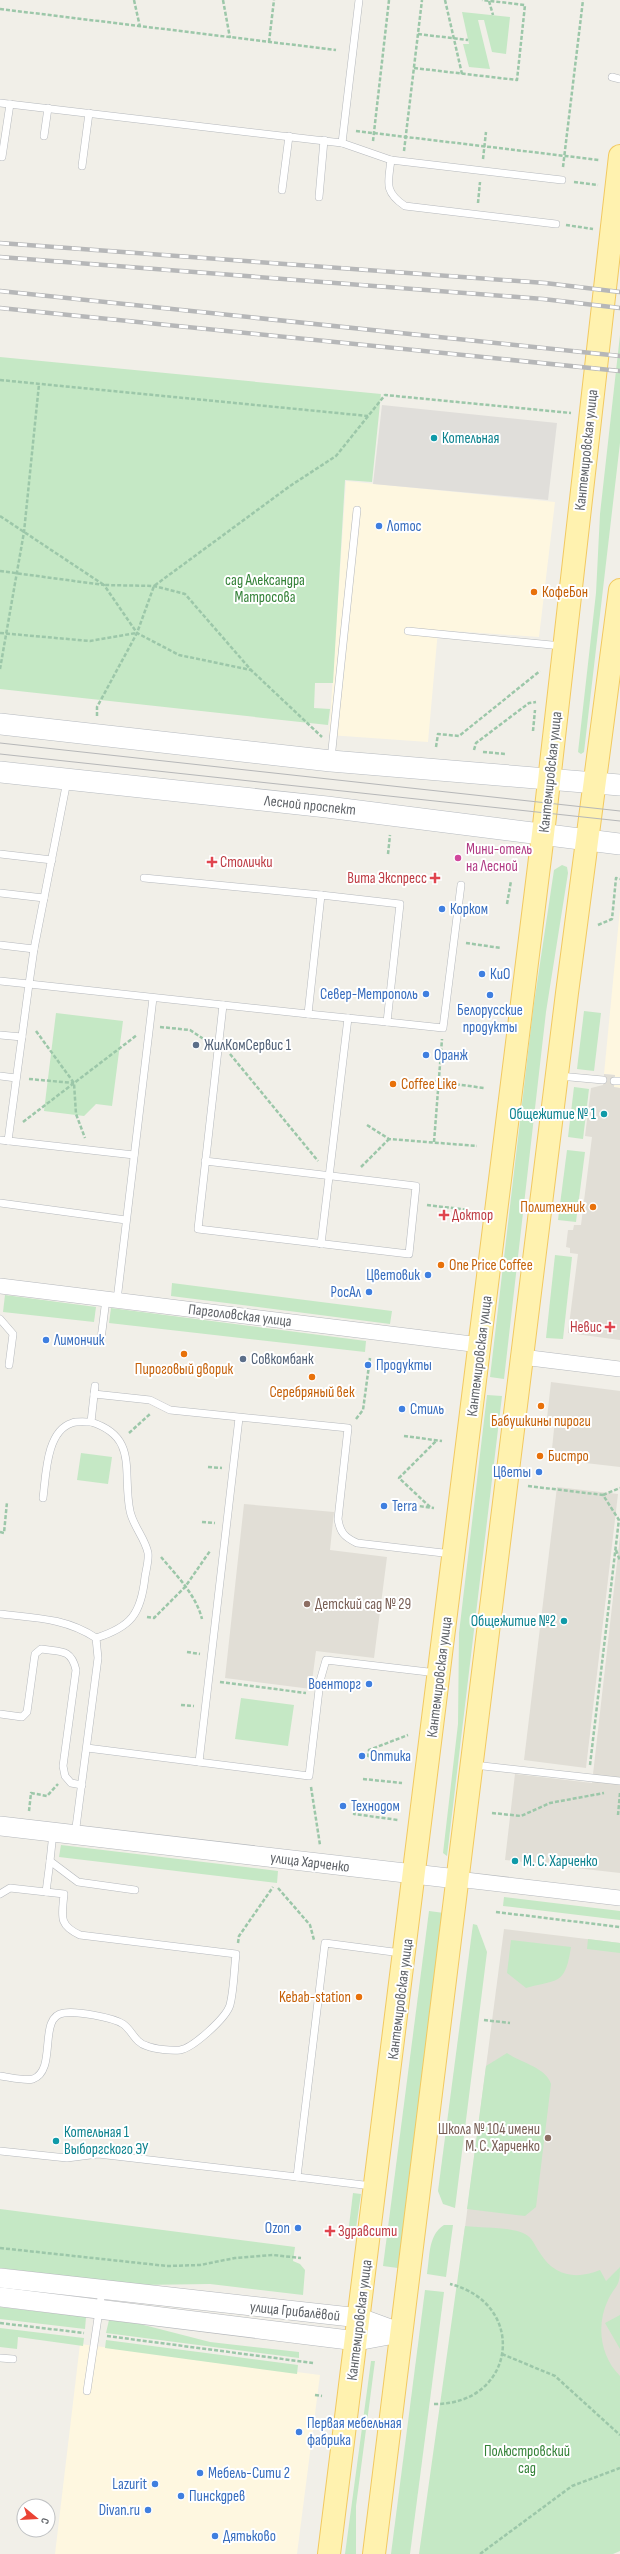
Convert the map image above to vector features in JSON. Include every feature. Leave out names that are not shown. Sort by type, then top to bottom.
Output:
[{"type":"main road","name":"Кантемировская улица","points":[[329,2554],[360,2318],[544,834],[564,647],[611,158]]},
{"type":"main road","points":[[374,2554],[557,1075],[589,840],[620,590]]},
{"type":"main road","points":[[0,724],[331,761],[620,785]]},
{"type":"main road","name":"Лесной проспект","points":[[0,772],[620,844]]},
{"type":"street","name":"Парголовская улица","points":[[0,1288],[480,1345]]},
{"type":"street","points":[[522,1357],[620,1369]]},
{"type":"street","name":"улица Харченко","points":[[0,1826],[620,1898]]},
{"type":"street","name":"улица Грибалёвой","points":[[0,2278],[360,2318],[401,2333]]},
{"type":"street","name":"улица Грибалёвой","points":[[0,2297],[357,2341],[401,2333]]},
{"type":"lane","points":[[342,143],[359,0]]},
{"type":"lane","points":[[612,77],[620,78]]},
{"type":"lane","points":[[0,103],[324,140],[342,143],[390,160],[562,180]]},
{"type":"lane","points":[[2,157],[10,104]]},
{"type":"lane","points":[[44,136],[48,108]]},
{"type":"lane","points":[[82,166],[90,113]]},
{"type":"lane","points":[[282,190],[289,136]]},
{"type":"lane","points":[[319,197],[324,140]]},
{"type":"lane","points":[[390,160],[388,185],[393,198],[405,206],[556,224]]},
{"type":"lane","points":[[331,761],[356,510]]},
{"type":"lane","points":[[408,631],[564,647]]},
{"type":"lane","points":[[68,779],[34,949],[6,1138],[134,1155]]},
{"type":"lane","points":[[0,854],[52,860]]},
{"type":"lane","points":[[144,878],[400,904],[387,1022]]},
{"type":"lane","points":[[0,981],[443,1028],[461,885]]},
{"type":"lane","points":[[0,893],[44,898]]},
{"type":"lane","points":[[308,1014],[321,895]]},
{"type":"lane","points":[[0,945],[34,949]]},
{"type":"lane","points":[[101,1339],[111,1300],[126,1220],[153,998]]},
{"type":"lane","points":[[205,1160],[416,1186],[409,1254],[198,1229],[205,1160],[223,1005]]},
{"type":"lane","points":[[321,1244],[348,1018]]},
{"type":"lane","points":[[0,1035],[22,1038]]},
{"type":"lane","points":[[557,1075],[603,1080]]},
{"type":"lane","points":[[0,1076],[16,1078]]},
{"type":"lane","points":[[0,1203],[126,1220]]},
{"type":"lane","points":[[0,1319],[13,1334],[9,1366]]},
{"type":"lane","points":[[91,1422],[95,1386]]},
{"type":"lane","points":[[94,1394],[150,1400],[170,1410],[348,1428],[338,1519],[340,1529],[346,1538],[356,1543],[454,1554]]},
{"type":"lane","points":[[199,1762],[239,1418]]},
{"type":"lane","points":[[0,1614],[62,1622],[79,1627],[96,1638],[117,1632],[135,1615],[143,1594],[148,1553],[130,1512],[126,1461],[121,1440],[105,1426],[91,1422],[71,1423],[56,1435],[49,1453],[43,1498]]},
{"type":"lane","points":[[75,1835],[98,1658],[96,1638]]},
{"type":"lane","points":[[0,1714],[22,1717],[27,1712],[35,1654],[41,1649],[67,1653],[73,1658],[76,1670],[63,1766],[65,1776],[71,1783],[82,1785]]},
{"type":"lane","points":[[87,1748],[309,1776],[318,1695],[326,1660],[440,1673]]},
{"type":"lane","points":[[472,1765],[620,1781]]},
{"type":"lane","points":[[46,1892],[53,1832]]},
{"type":"lane","points":[[50,1861],[78,1882],[135,1890]]},
{"type":"lane","points":[[0,1894],[10,1888],[64,1894],[62,1917],[68,1929],[80,1936],[236,1954],[230,2006],[222,2018],[190,2047],[179,2050],[146,2046],[137,2040],[124,2024],[110,2018],[63,2013],[55,2017],[50,2024],[44,2068],[39,2076],[31,2079],[0,2076]]},
{"type":"lane","points":[[297,2177],[325,1943],[405,1954]]},
{"type":"lane","points":[[0,2151],[67,2158],[98,2154],[376,2186]]},
{"type":"lane","points":[[87,2391],[102,2290]]},
{"type":"lane","points":[[0,2358],[13,2359]]},
{"type":"path","points":[[134,0],[140,27]]},
{"type":"path","points":[[223,0],[230,38]]},
{"type":"path","points":[[269,42],[274,0]]},
{"type":"path","points":[[371,154],[390,0]]},
{"type":"path","points":[[403,161],[422,0]]},
{"type":"path","points":[[445,0],[462,74]]},
{"type":"path","points":[[414,68],[517,80],[525,5],[482,0]]},
{"type":"path","points":[[583,0],[562,180],[599,185]]},
{"type":"path","points":[[489,1],[493,16]]},
{"type":"path","points":[[0,9],[336,50]]},
{"type":"path","points":[[418,34],[468,40]]},
{"type":"path","points":[[344,129],[564,156],[611,158]]},
{"type":"path","points":[[556,224],[594,229]]},
{"type":"path","points":[[0,380],[368,416]]},
{"type":"path","points":[[0,669],[8,634],[24,532],[39,384]]},
{"type":"path","points":[[97,707],[137,633],[154,586],[290,486],[336,456],[385,395],[571,414]]},
{"type":"path","points":[[0,516],[104,585],[137,633],[178,655],[252,670]]},
{"type":"path","points":[[0,571],[104,585],[154,586],[185,594],[252,670],[323,739]]},
{"type":"path","points":[[0,633],[90,641],[137,633]]},
{"type":"path","points":[[436,747],[438,734],[459,736],[540,671]]},
{"type":"path","points":[[474,750],[476,744],[528,703],[536,702]]},
{"type":"path","points":[[533,734],[535,710]]},
{"type":"path","points":[[483,752],[506,754]]},
{"type":"path","points":[[388,854],[391,830]]},
{"type":"path","points":[[598,925],[612,919],[616,878],[620,879]]},
{"type":"path","points":[[507,904],[511,880]]},
{"type":"path","points":[[454,941],[501,948]]},
{"type":"path","points":[[25,1017],[74,1083],[76,1114],[89,1150]]},
{"type":"path","points":[[150,1026],[190,1030],[206,1041],[219,1042],[330,1176]]},
{"type":"path","points":[[434,1142],[443,1028]]},
{"type":"path","points":[[6,1138],[120,1047]]},
{"type":"path","points":[[16,1078],[74,1083]]},
{"type":"path","points":[[432,1082],[484,1088]]},
{"type":"path","points":[[367,1125],[389,1139],[477,1146]]},
{"type":"path","points":[[350,1178],[389,1139]]},
{"type":"path","points":[[414,1204],[469,1210]]},
{"type":"path","points":[[348,1428],[363,1410],[370,1358]]},
{"type":"path","points":[[121,1440],[160,1406]]},
{"type":"path","points":[[404,1436],[442,1441]]},
{"type":"path","points":[[430,1507],[399,1478],[437,1440]]},
{"type":"path","points":[[528,1486],[603,1495],[620,1488]]},
{"type":"path","points":[[589,1778],[620,1520],[603,1495]]},
{"type":"path","points":[[0,1532],[4,1533],[7,1502]]},
{"type":"path","points":[[396,1503],[434,1508]]},
{"type":"path","points":[[135,1615],[154,1618],[186,1587],[227,1524]]},
{"type":"path","points":[[616,1549],[620,1561]]},
{"type":"path","points":[[148,1553],[159,1555],[186,1587],[199,1607],[203,1621]]},
{"type":"path","points":[[209,1680],[318,1695]]},
{"type":"path","points":[[405,1761],[367,1753],[408,1735]]},
{"type":"path","points":[[309,1776],[321,1849]]},
{"type":"path","points":[[363,1779],[402,1783]]},
{"type":"path","points":[[492,1813],[521,1816],[550,1803],[620,1790],[618,1815]]},
{"type":"path","points":[[28,1815],[31,1793],[47,1796]]},
{"type":"path","points":[[355,1812],[354,1814],[398,1820]]},
{"type":"path","points":[[236,1954],[239,1936],[273,1887]]},
{"type":"path","points":[[278,1888],[310,1925],[315,1945],[321,1955],[324,1956]]},
{"type":"path","points":[[496,1912],[620,1927]]},
{"type":"path","points":[[484,2020],[510,2023]]},
{"type":"path","points":[[0,2248],[167,2266],[200,2265],[235,2258],[273,2255],[301,2258]]},
{"type":"path","points":[[434,2404],[450,2404],[465,2401],[478,2393],[494,2376],[502,2354],[500,2327],[490,2308],[470,2291],[450,2284]]},
{"type":"path","points":[[0,2323],[313,2363]]},
{"type":"path","points":[[502,2354],[555,2376],[620,2435]]},
{"type":"path","points":[[315,2395],[322,2396]]},
{"type":"path","points":[[480,2554],[572,2486],[620,2468]]},
{"type":"shaded area","points":[[382,405],[557,423],[548,500],[373,484]]},
{"type":"shaded area","points":[[346,481],[555,502],[539,637],[438,630],[428,742],[329,735]]},
{"type":"shaded area","points":[[620,909],[620,1088],[614,1087],[615,1075],[604,1074]]},
{"type":"shaded area","points":[[604,1074],[615,1075],[614,1087],[620,1088],[620,1340],[568,1333],[578,1254],[570,1253],[570,1248],[566,1247],[568,1230],[573,1230],[574,1225],[581,1225],[592,1137],[585,1136],[591,1088],[603,1085]]},
{"type":"shaded area","points":[[551,1382],[620,1391],[620,1467],[551,1459],[555,1419],[547,1418]]},
{"type":"shaded area","points":[[557,1487],[618,1494],[586,1768],[524,1760]]},
{"type":"shaded area","name":"Детский сад № 29","points":[[244,1504],[334,1512],[330,1550],[387,1557],[374,1658],[316,1651],[311,1689],[225,1678]]},
{"type":"shaded area","points":[[620,1536],[620,1873],[505,1860],[515,1774],[592,1783]]},
{"type":"shaded area","name":"Школа № 104 имени М. С. Харченко","points":[[504,1929],[620,1943],[620,2420],[461,2258]]},
{"type":"shaded area","name":"Мебель-Сити 2","points":[[80,2344],[320,2375],[297,2554],[55,2554]]},
{"type":"green space","points":[[462,12],[510,17],[506,54],[492,52],[484,20],[478,20],[490,69],[469,67],[463,44],[469,44]]},
{"type":"green space","points":[[620,335],[620,443],[584,752],[581,754],[578,752],[596,593],[600,514]]},
{"type":"green space","name":"cад Александра Матросова","points":[[0,357],[381,394],[372,482],[345,480],[333,683],[315,683],[314,708],[330,709],[328,725],[0,689]]},
{"type":"green space","points":[[562,865],[567,867],[568,873],[546,1012],[504,1379],[490,1377],[533,1010],[554,870]]},
{"type":"green space","points":[[584,1011],[601,1013],[594,1071],[577,1069]]},
{"type":"green space","points":[[56,1013],[123,1021],[112,1106],[96,1104],[84,1116],[44,1111]]},
{"type":"green space","points":[[574,1087],[589,1089],[583,1139],[568,1137]]},
{"type":"green space","points":[[567,1150],[585,1152],[576,1222],[558,1220]]},
{"type":"green space","points":[[555,1255],[572,1257],[563,1339],[546,1338]]},
{"type":"green space","points":[[172,1283],[392,1311],[390,1324],[171,1296]]},
{"type":"green space","points":[[5,1295],[96,1307],[94,1322],[3,1312]]},
{"type":"green space","points":[[111,1308],[366,1341],[365,1352],[109,1323]]},
{"type":"green space","points":[[487,1395],[502,1396],[447,1856],[443,1853],[458,1724],[459,1633]]},
{"type":"green space","points":[[81,1453],[112,1457],[108,1484],[77,1480]]},
{"type":"green space","points":[[241,1698],[294,1705],[288,1746],[235,1739]]},
{"type":"green space","points":[[61,1845],[278,1871],[277,1883],[59,1857]]},
{"type":"green space","points":[[504,1897],[620,1911],[620,1920],[503,1906]]},
{"type":"green space","points":[[429,1911],[444,1913],[398,2268],[383,2266]]},
{"type":"green space","points":[[473,1924],[477,1925],[487,1952],[455,2208],[443,2204],[438,2191]]},
{"type":"green space","points":[[588,1939],[620,1943],[620,1953],[587,1949]]},
{"type":"green space","points":[[511,1940],[571,1947],[569,1960],[563,1975],[553,1981],[526,1988],[507,1973]]},
{"type":"green space","points":[[507,2053],[539,2070],[548,2078],[551,2084],[536,2207],[525,2216],[467,2209],[486,2066]]},
{"type":"green space","points":[[353,2193],[361,2194],[355,2235],[348,2234]]},
{"type":"green space","points":[[0,2209],[295,2247],[293,2261],[300,2264],[305,2270],[303,2295],[210,2284],[140,2285],[0,2268]]},
{"type":"green space","points":[[444,2225],[453,2225],[446,2277],[427,2274],[432,2240],[439,2229]]},
{"type":"green space","name":"Полюстровский сад","points":[[465,2226],[503,2229],[523,2233],[531,2239],[552,2267],[566,2274],[582,2275],[600,2270],[606,2281],[620,2267],[618,2283],[604,2310],[601,2330],[604,2350],[613,2368],[620,2376],[620,2551],[613,2554],[419,2554]]},
{"type":"green space","points":[[425,2290],[444,2292],[410,2554],[391,2554]]},
{"type":"green space","points":[[0,2307],[86,2317],[85,2329],[0,2319]]},
{"type":"green space","points":[[620,2315],[620,2349],[605,2323]]},
{"type":"green space","points":[[109,2320],[140,2324],[210,2342],[299,2352],[299,2358],[106,2333]]},
{"type":"green space","points":[[0,2328],[84,2338],[83,2346],[18,2337],[17,2349],[0,2347]]},
{"type":"green space","points":[[106,2340],[298,2365],[297,2374],[105,2348]]},
{"type":"green space","points":[[371,2361],[375,2361],[356,2506],[356,2554],[345,2554]]},
{"type":"tram line","points":[[0,743],[620,811]]},
{"type":"tram line","points":[[0,754],[620,821]]},
{"type":"railway","points":[[0,243],[545,283],[620,292]]},
{"type":"railway","points":[[0,257],[543,299],[620,308]]},
{"type":"railway","points":[[0,291],[620,356]]},
{"type":"railway","points":[[0,308],[620,371]]},
{"type":"place","name":"Котельная","points":[[434,438]]},
{"type":"place","name":"Лотос","points":[[379,526]]},
{"type":"place","name":"КофеБон","points":[[534,592]]},
{"type":"place","name":"Мини-отель на Лесной","points":[[458,858]]},
{"type":"place","name":"Столички","points":[[212,862]]},
{"type":"place","name":"Вита Экспресс","points":[[435,878]]},
{"type":"place","name":"Корком","points":[[442,909]]},
{"type":"place","name":"КиО","points":[[482,974]]},
{"type":"place","name":"Север-Метрополь","points":[[426,994]]},
{"type":"place","name":"Белорусские продукты","points":[[490,995]]},
{"type":"place","name":"ЖилКомСервис 1","points":[[196,1045]]},
{"type":"place","name":"Оранж","points":[[426,1055]]},
{"type":"place","name":"Coffee Like","points":[[393,1084]]},
{"type":"place","name":"Общежитие № 1","points":[[604,1114]]},
{"type":"place","name":"Политехник","points":[[593,1207]]},
{"type":"place","name":"Доктор","points":[[444,1215]]},
{"type":"place","name":"One Price Coffee","points":[[441,1265]]},
{"type":"place","name":"Цветовик","points":[[428,1275]]},
{"type":"place","name":"РосАл","points":[[369,1292]]},
{"type":"place","name":"Невис","points":[[610,1327]]},
{"type":"place","name":"Лимончик","points":[[46,1340]]},
{"type":"place","name":"Пироговый дворик","points":[[184,1354]]},
{"type":"place","name":"Совкомбанк","points":[[243,1359]]},
{"type":"place","name":"Продукты","points":[[368,1365]]},
{"type":"place","name":"Серебряный век","points":[[312,1377]]},
{"type":"place","name":"Бабушкины пироги","points":[[541,1406]]},
{"type":"place","name":"Стиль","points":[[402,1409]]},
{"type":"place","name":"Бистро","points":[[540,1456]]},
{"type":"place","name":"Цветы","points":[[539,1472]]},
{"type":"place","name":"Terra","points":[[384,1506]]},
{"type":"place","name":"Детский сад № 29","points":[[307,1604]]},
{"type":"place","name":"Общежитие №2","points":[[564,1621]]},
{"type":"place","name":"Военторг","points":[[369,1684]]},
{"type":"place","name":"Оптика","points":[[362,1756]]},
{"type":"place","name":"Технодом","points":[[343,1806]]},
{"type":"place","name":"М. С. Харченко","points":[[515,1861]]},
{"type":"place","name":"Kebab-station","points":[[359,1997]]},
{"type":"place","name":"Школа № 104 имени М. С. Харченко","points":[[548,2138]]},
{"type":"place","name":"Котельная 1 Выборгского ЭУ","points":[[56,2141]]},
{"type":"place","name":"Ozon","points":[[298,2228]]},
{"type":"place","name":"Здравсити","points":[[330,2231]]},
{"type":"place","name":"Первая мебельная фабрика","points":[[299,2432]]},
{"type":"place","name":"Мебель-Сити 2","points":[[200,2473]]},
{"type":"place","name":"Lazurit","points":[[155,2484]]},
{"type":"place","name":"Пинскдрев","points":[[181,2496]]},
{"type":"place","name":"Divan.ru","points":[[148,2510]]},
{"type":"place","name":"Дятьково","points":[[215,2536]]}]
